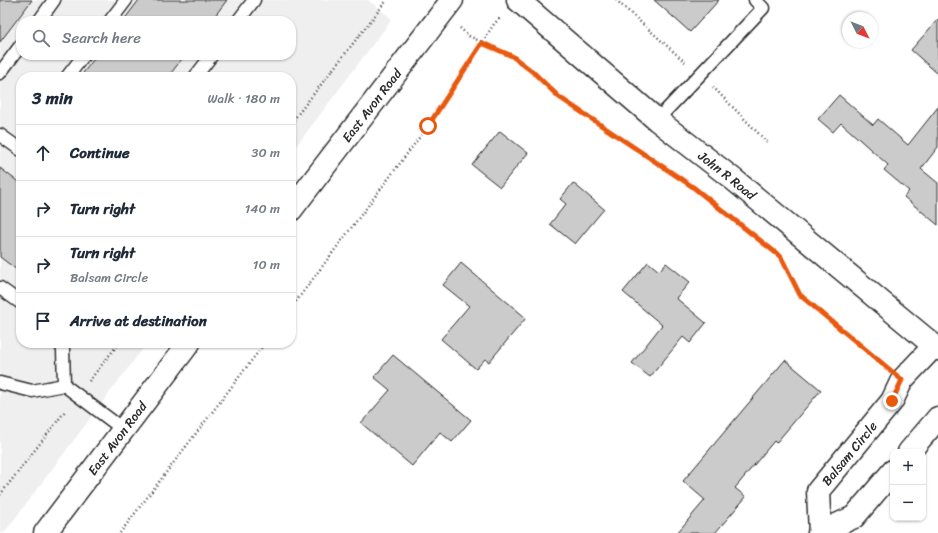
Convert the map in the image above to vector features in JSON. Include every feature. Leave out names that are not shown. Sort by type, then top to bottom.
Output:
[{"type":"street","name":"East Avon Road","points":[[296,203],[452,0]]},
{"type":"street","name":"John R Road","points":[[518,0],[657,120],[733,179],[936,348]]},
{"type":"street","name":"East Avon Road","points":[[44,533],[186,348]]},
{"type":"street","name":"Balsam Circle","points":[[890,475],[854,517],[820,533],[818,491],[892,401],[902,380],[936,348]]},
{"type":"street","points":[[912,449],[938,418]]},
{"type":"lane","points":[[43,16],[54,0]]},
{"type":"lane","points":[[114,16],[126,0]]},
{"type":"lane","points":[[242,16],[254,0]]},
{"type":"lane","points":[[657,120],[763,8],[755,0]]},
{"type":"lane","points":[[0,73],[16,52]]},
{"type":"lane","points":[[71,72],[80,60]]},
{"type":"lane","points":[[199,72],[208,60]]},
{"type":"lane","points":[[0,135],[16,143]]},
{"type":"lane","points":[[0,288],[16,300]]},
{"type":"lane","points":[[63,348],[64,385]]},
{"type":"lane","points":[[0,384],[32,391],[64,385],[124,430]]},
{"type":"path","points":[[296,116],[387,0]]},
{"type":"path","points":[[296,301],[428,126],[494,24]]},
{"type":"path","points":[[469,36],[512,56],[533,72],[559,97],[693,187],[781,257],[800,295],[902,380]]},
{"type":"path","points":[[0,495],[114,348]]},
{"type":"path","points":[[120,533],[261,348]]},
{"type":"shaded area","points":[[0,0],[368,0],[392,19],[296,146],[296,72],[16,72],[16,348],[143,348],[4,533],[0,533]]},
{"type":"building","points":[[0,0],[32,0],[20,16],[16,16],[16,21],[0,42]]},
{"type":"building","points":[[139,0],[227,0],[215,16],[127,16]]},
{"type":"building","points":[[654,0],[719,0],[690,32]]},
{"type":"building","points":[[938,19],[938,74],[911,50]]},
{"type":"building","points":[[93,60],[181,60],[172,72],[84,72]]},
{"type":"building","points":[[839,95],[873,125],[878,119],[908,145],[938,107],[938,147],[921,169],[938,183],[938,225],[904,197],[909,191],[884,170],[888,165],[841,123],[833,132],[818,119]]},
{"type":"building","points":[[500,131],[528,153],[500,187],[472,165]]},
{"type":"building","points":[[0,168],[16,180],[16,269],[0,257]]},
{"type":"building","points":[[573,183],[604,209],[575,244],[550,224],[566,204],[560,199]]},
{"type":"building","points":[[648,262],[659,271],[666,263],[690,282],[676,298],[706,323],[690,343],[683,337],[650,377],[632,363],[662,325],[623,292]]},
{"type":"building","points":[[461,263],[526,318],[489,362],[485,359],[476,369],[441,339],[469,306],[443,285]]},
{"type":"building","points":[[393,355],[471,420],[452,442],[440,432],[412,466],[361,423],[390,390],[374,377]]},
{"type":"building","points":[[785,360],[821,390],[776,443],[774,441],[735,488],[746,497],[715,533],[677,533],[705,500],[683,481]]},
{"type":"route","points":[[428,126],[482,43],[512,56],[533,72],[559,97],[693,187],[781,257],[800,295],[902,380],[892,401]]}]
